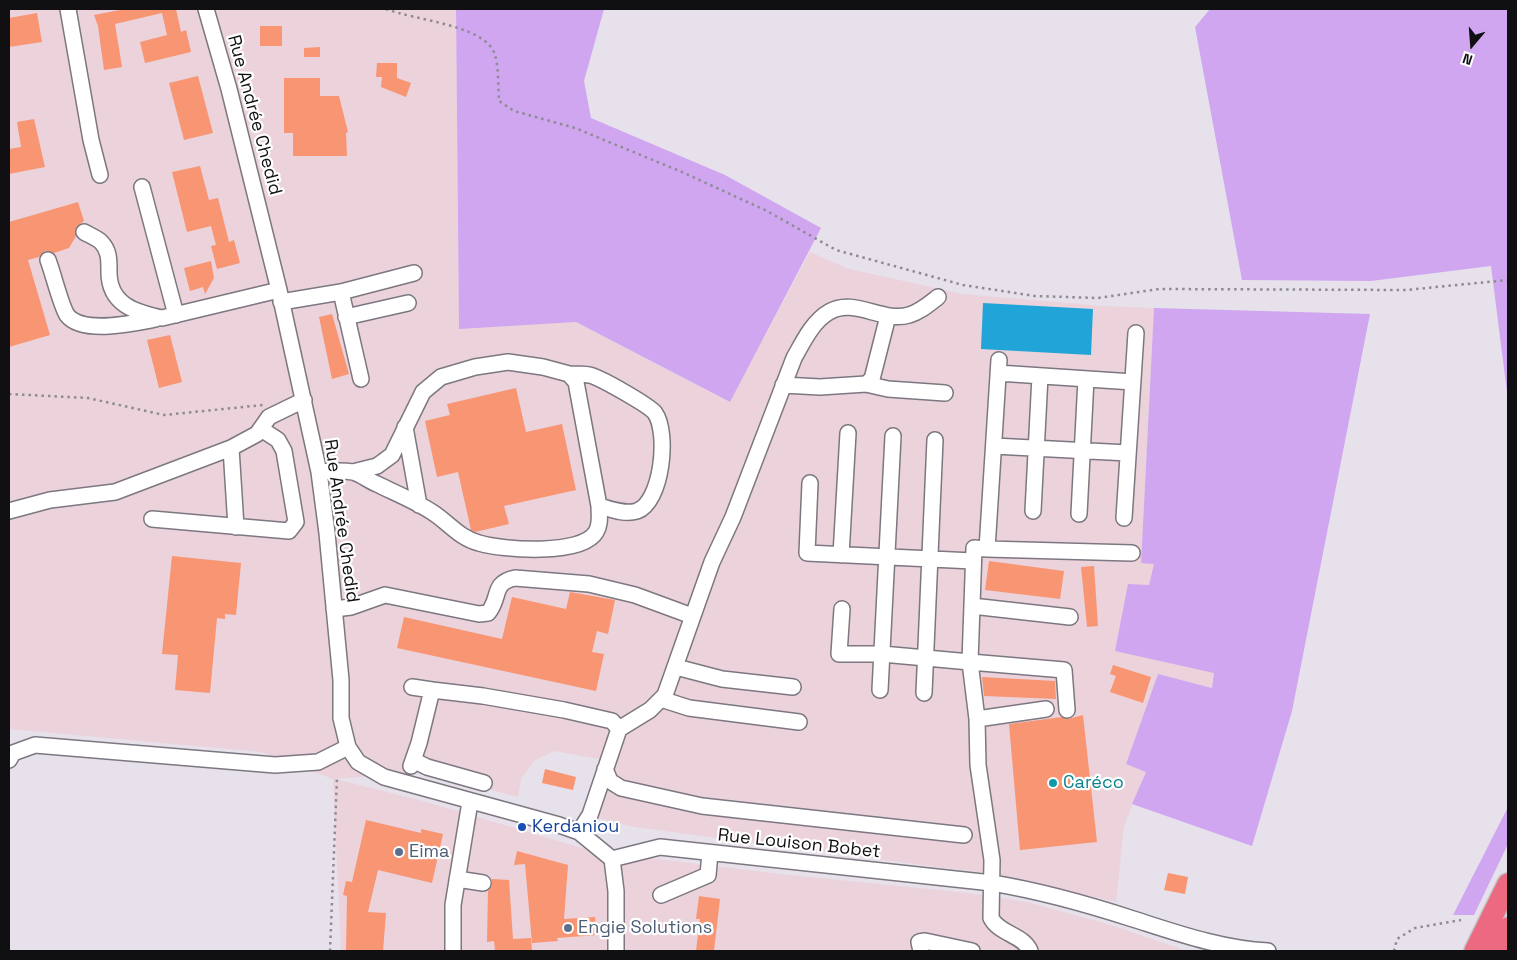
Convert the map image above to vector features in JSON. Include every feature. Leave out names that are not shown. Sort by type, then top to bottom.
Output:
[{"type":"highway","points":[[1497,951],[1508,884]]},
{"type":"highway","points":[[1475,951],[1500,924]]},
{"type":"street","points":[[68,9],[90,140],[100,175]]},
{"type":"street","name":"Rue Andrée Chedid","points":[[206,9],[229,89],[280,296],[319,472],[327,533],[341,680],[341,718],[348,747]]},
{"type":"street","points":[[142,187],[169,317]]},
{"type":"street","points":[[84,232],[100,241],[110,256],[110,286],[117,299],[127,308],[169,317]]},
{"type":"street","points":[[48,260],[68,317],[82,323],[111,327],[280,296],[301,298],[341,292],[414,273]]},
{"type":"street","points":[[341,292],[361,379]]},
{"type":"street","points":[[579,832],[590,815],[619,729],[634,721],[665,695],[712,562],[733,517],[794,358],[807,336],[820,319],[830,311],[842,307],[888,316],[908,316],[922,310],[938,296]]},
{"type":"street","points":[[346,317],[408,303]]},
{"type":"street","points":[[866,384],[872,379],[888,316]]},
{"type":"street","points":[[1124,518],[1136,333]]},
{"type":"street","points":[[319,472],[354,472],[376,466],[392,455],[423,392],[441,377],[475,367],[508,362],[543,367],[569,374],[590,375],[646,405],[655,412],[661,426],[664,447],[657,482],[650,500],[636,512],[624,512],[599,506]]},
{"type":"street","points":[[987,549],[999,367],[1040,376],[1133,382]]},
{"type":"street","points":[[354,472],[432,512],[452,530],[477,543],[507,548],[553,548],[577,545],[589,540],[596,532],[600,522],[599,506],[576,382],[569,374]]},
{"type":"street","points":[[1033,511],[1040,376]]},
{"type":"street","points":[[1079,514],[1086,379]]},
{"type":"street","points":[[783,385],[820,387],[866,384],[888,389],[945,393]]},
{"type":"street","points":[[9,511],[50,500],[116,492],[231,448],[258,434],[269,417],[304,400]]},
{"type":"street","points":[[406,428],[419,505]]},
{"type":"street","points":[[152,519],[289,532],[296,522],[284,451],[278,440],[261,429]]},
{"type":"street","points":[[841,555],[848,433]]},
{"type":"street","points":[[880,690],[894,436]]},
{"type":"street","points":[[924,693],[936,440]]},
{"type":"street","points":[[994,446],[1128,453]]},
{"type":"street","points":[[231,448],[236,527]]},
{"type":"street","points":[[810,483],[807,553],[973,561]]},
{"type":"street","points":[[1030,951],[1026,944],[994,924],[990,918],[992,860],[978,764],[977,719],[970,662],[974,548],[1132,553]]},
{"type":"street","points":[[334,610],[351,607],[385,595],[480,614],[488,613],[493,607],[500,585],[505,580],[515,578],[589,584],[635,595],[692,616]]},
{"type":"street","points":[[972,606],[1070,617]]},
{"type":"street","points":[[842,609],[839,654],[882,654],[1064,670],[1067,710]]},
{"type":"street","points":[[676,667],[722,679],[793,687]]},
{"type":"street","points":[[412,687],[483,696],[564,710],[612,721],[619,729]]},
{"type":"street","points":[[432,690],[412,763],[484,783]]},
{"type":"street","points":[[661,699],[689,708],[799,722]]},
{"type":"street","points":[[977,719],[1046,709]]},
{"type":"street","points":[[9,760],[14,753],[35,745],[275,764],[318,762],[348,747],[358,762],[384,777],[579,832],[612,859],[616,891],[616,951]]},
{"type":"street","points":[[605,769],[610,781],[621,788],[702,806],[964,835]]},
{"type":"street","points":[[453,951],[453,906],[470,802]]},
{"type":"street","name":"Rue Louison Bobet","points":[[612,859],[660,847],[992,883],[1044,894],[1187,936],[1248,950],[1268,951]]},
{"type":"street","points":[[661,895],[708,875],[710,853]]},
{"type":"street","points":[[457,880],[482,883]]},
{"type":"street","points":[[921,951],[919,942],[925,941],[972,951]]},
{"type":"path","points":[[386,9],[474,34],[488,42],[495,55],[499,101],[514,111],[575,128],[682,172],[766,211],[836,250],[964,285],[1035,296],[1098,298],[1159,289],[1406,290],[1508,280]]},
{"type":"path","points":[[9,394],[88,398],[164,415],[266,404]]},
{"type":"path","points":[[330,951],[337,776]]},
{"type":"path","points":[[1394,951],[1397,939],[1415,928],[1462,920]]},
{"type":"shaded area","points":[[9,9],[456,9],[459,328],[576,322],[729,402],[810,252],[849,269],[963,294],[1102,306],[1154,308],[1141,563],[1155,563],[1149,585],[1214,672],[1212,688],[1158,674],[1126,764],[1146,771],[1124,826],[1116,902],[999,875],[634,827],[584,814],[599,759],[554,751],[534,761],[521,779],[518,797],[424,772],[335,779],[423,801],[592,851],[780,874],[969,893],[1027,902],[1111,925],[1187,951],[341,951],[333,779],[261,752],[9,729]]},
{"type":"shaded area","points":[[456,9],[604,9],[584,81],[591,118],[725,175],[821,228],[730,402],[576,322],[459,329]]},
{"type":"shaded area","points":[[1210,9],[1508,9],[1508,400],[1491,266],[1371,281],[1242,280],[1195,27]]},
{"type":"shaded area","points":[[1154,308],[1370,314],[1292,711],[1252,846],[1132,804],[1146,772],[1126,764],[1158,674],[1212,688],[1214,673],[1115,651],[1128,584],[1149,585],[1154,564],[1141,563]]},
{"type":"shaded area","points":[[1508,807],[1508,844],[1474,915],[1453,915]]},
{"type":"water","points":[[983,303],[1093,309],[1091,355],[981,349]]},
{"type":"building","points":[[125,9],[176,9],[181,32],[186,30],[191,52],[145,63],[140,42],[167,35],[162,13],[115,24],[122,67],[104,70],[98,26],[94,15]]},
{"type":"building","points":[[37,13],[42,42],[9,47],[9,18]]},
{"type":"building","points":[[260,26],[282,26],[282,46],[260,46]]},
{"type":"building","points":[[320,47],[320,57],[304,57],[304,48]]},
{"type":"building","points":[[377,63],[397,63],[397,78],[411,83],[406,97],[381,87],[382,77],[376,77]]},
{"type":"building","points":[[198,76],[213,133],[184,140],[169,83]]},
{"type":"building","points":[[284,78],[320,78],[320,96],[339,96],[348,132],[346,133],[347,156],[293,156],[293,133],[284,133]]},
{"type":"building","points":[[34,119],[45,167],[9,174],[9,149],[21,147],[17,122]]},
{"type":"building","points":[[200,166],[209,200],[218,198],[229,242],[234,240],[240,263],[217,269],[211,246],[216,245],[211,226],[187,232],[172,172]]},
{"type":"building","points":[[78,202],[84,221],[76,227],[76,236],[69,248],[54,253],[45,251],[39,257],[28,260],[50,335],[9,347],[9,222]]},
{"type":"building","points":[[211,261],[214,278],[205,294],[203,287],[190,291],[184,268]]},
{"type":"building","points":[[332,314],[349,374],[332,379],[319,317]]},
{"type":"building","points":[[170,335],[182,382],[159,388],[147,340]]},
{"type":"building","points":[[516,388],[526,432],[562,424],[576,490],[504,506],[509,524],[475,532],[471,530],[458,472],[437,477],[425,421],[450,415],[447,404]]},
{"type":"building","points":[[172,556],[241,563],[236,615],[225,614],[225,619],[217,618],[210,693],[175,690],[178,655],[162,654]]},
{"type":"building","points":[[989,561],[1064,571],[1060,599],[985,590]]},
{"type":"building","points":[[1094,566],[1098,626],[1087,627],[1081,567]]},
{"type":"building","points":[[570,592],[615,600],[608,634],[597,631],[592,652],[604,654],[596,691],[397,648],[404,617],[502,639],[512,597],[566,609]]},
{"type":"building","points":[[1113,665],[1151,677],[1143,703],[1110,692],[1116,676],[1110,674]]},
{"type":"building","points":[[982,677],[1055,681],[1056,699],[984,696]]},
{"type":"building","name":"Caréco","points":[[1083,715],[1097,842],[1020,850],[1009,724],[1062,717],[1068,719]]},
{"type":"building","points":[[545,769],[576,777],[573,790],[542,783]]},
{"type":"building","points":[[366,820],[421,833],[421,829],[443,834],[432,883],[378,870],[368,912],[386,913],[383,951],[346,951],[347,896],[343,895],[346,881],[352,882]]},
{"type":"building","points":[[517,851],[568,865],[564,919],[595,917],[597,935],[557,938],[558,941],[532,943],[525,864],[514,865]]},
{"type":"building","points":[[1168,873],[1188,877],[1185,894],[1164,890]]},
{"type":"building","points":[[492,879],[509,880],[513,939],[531,938],[532,951],[495,951],[494,941],[487,942],[488,891],[492,885]]},
{"type":"building","points":[[699,896],[720,899],[714,951],[696,951],[700,919],[696,919]]},
{"type":"place","name":"Caréco","points":[[1053,783]]},
{"type":"place","name":"Kerdaniou","points":[[522,827]]},
{"type":"place","name":"Eima","points":[[399,852]]},
{"type":"place","name":"Engie Solutions","points":[[568,928]]}]
